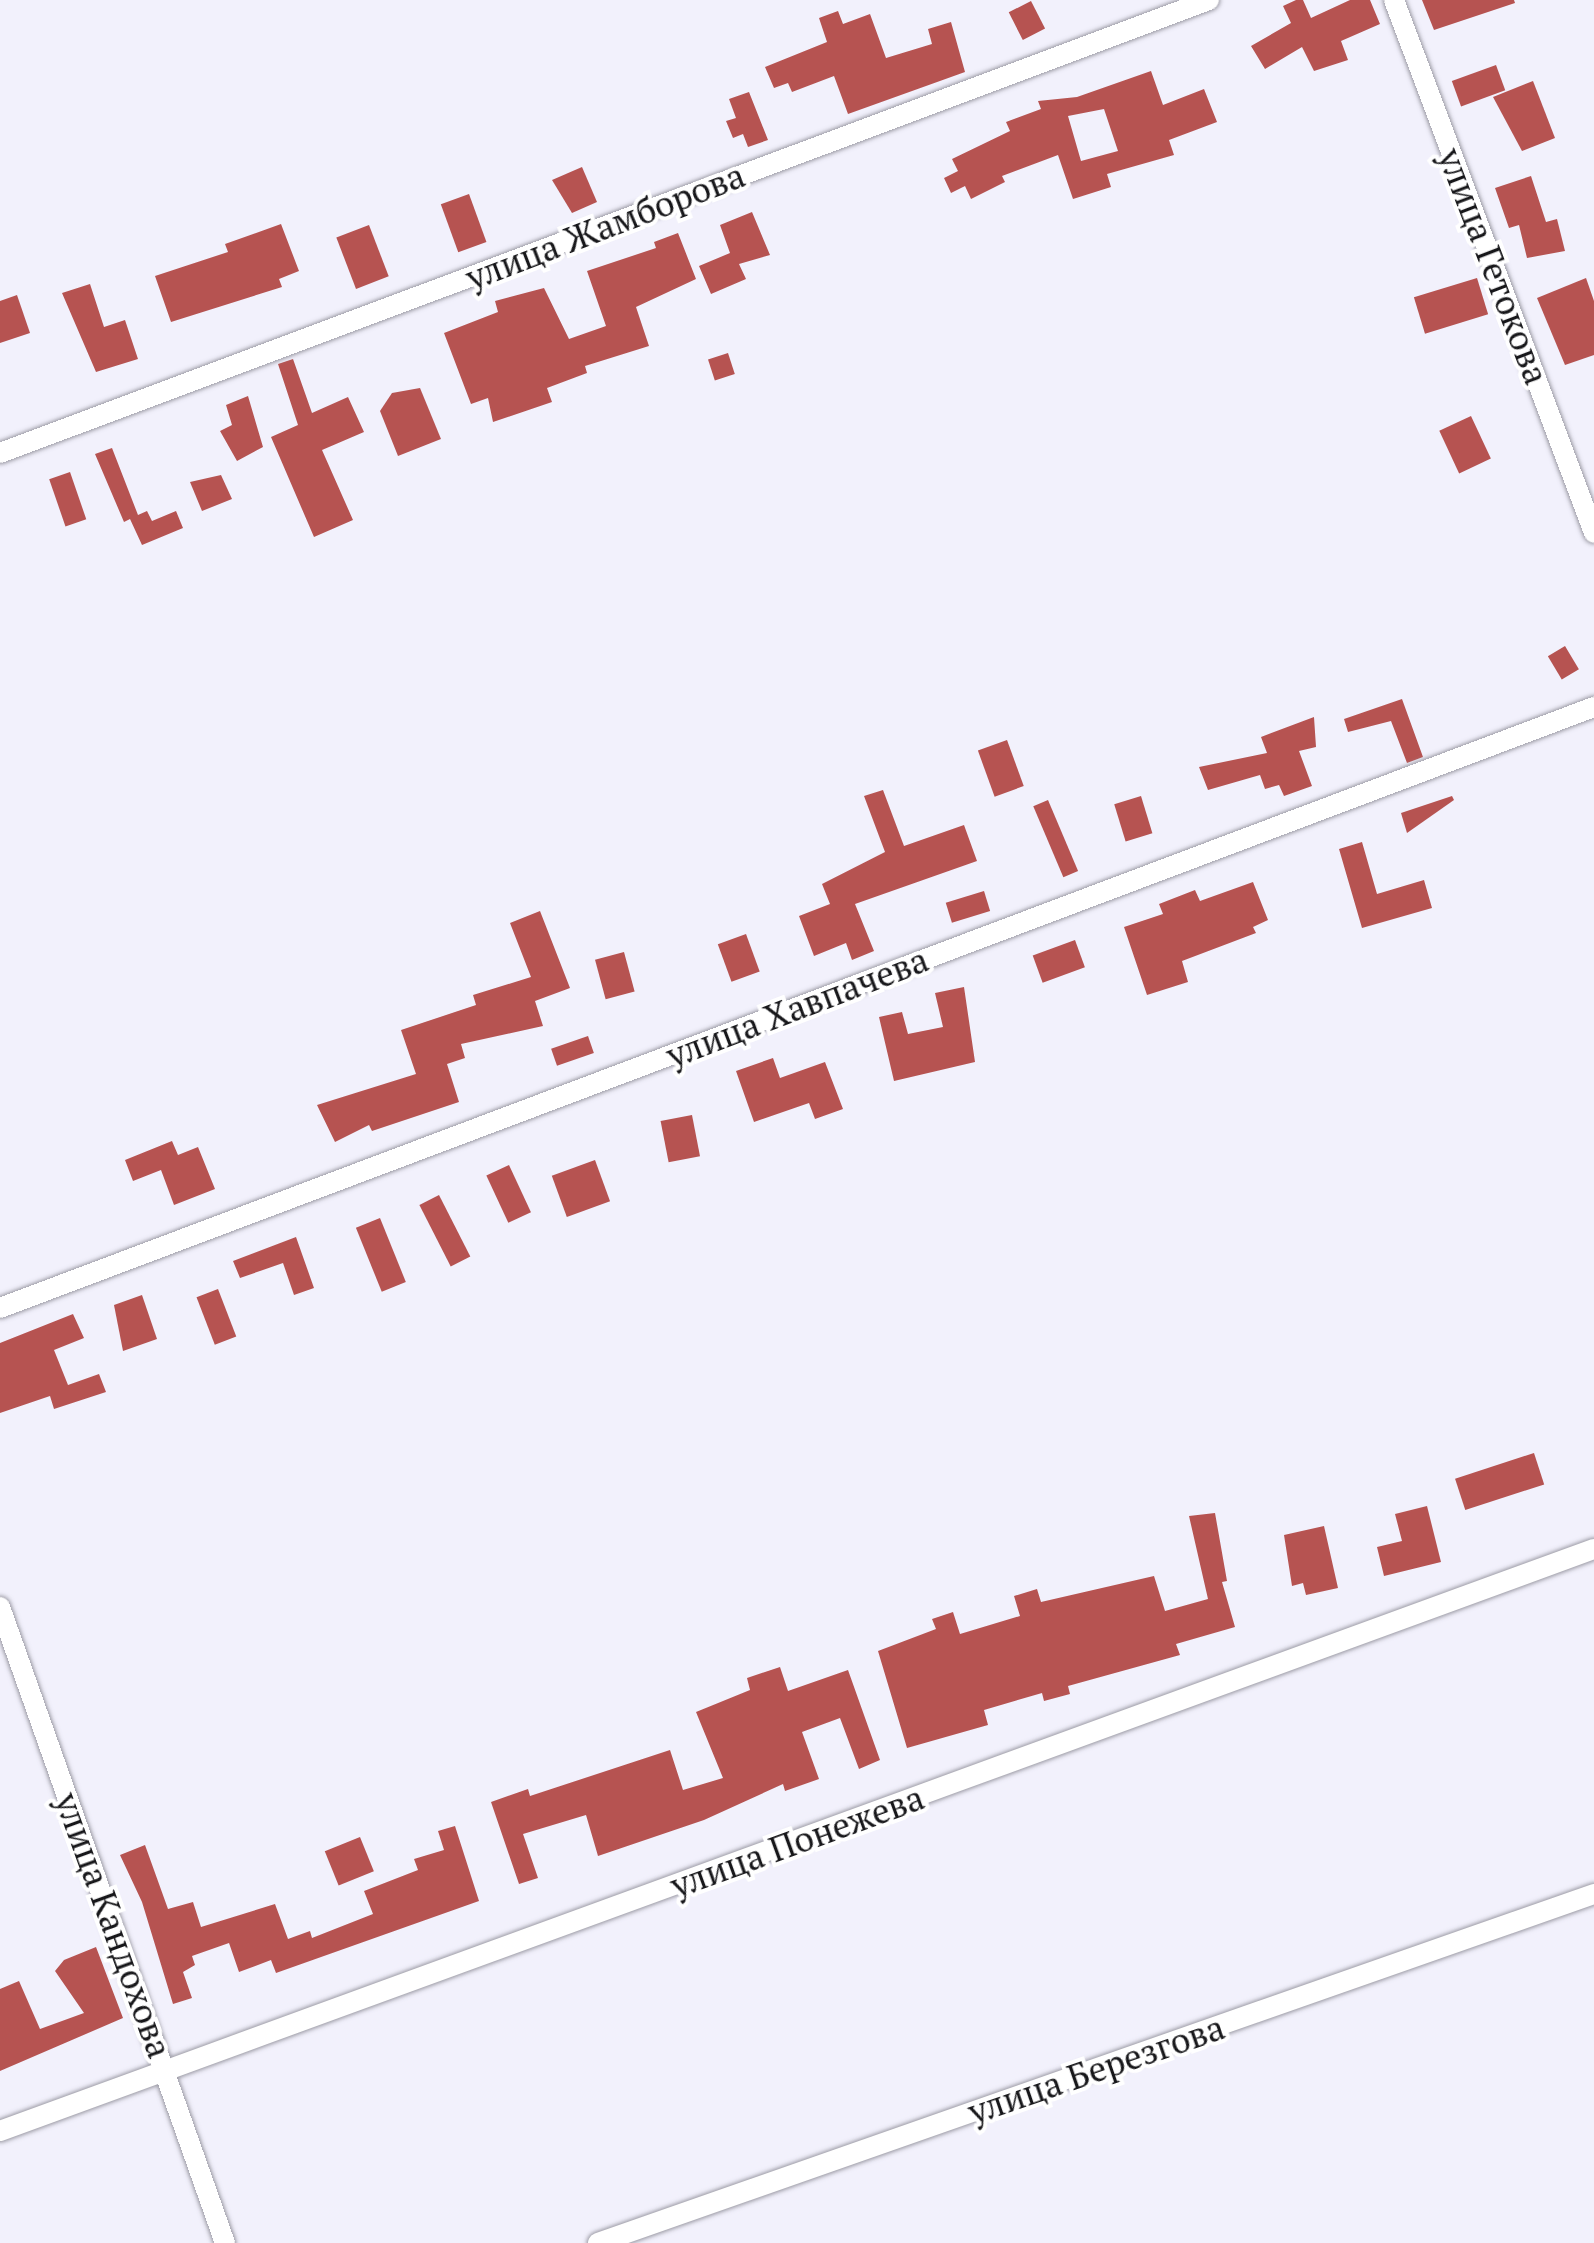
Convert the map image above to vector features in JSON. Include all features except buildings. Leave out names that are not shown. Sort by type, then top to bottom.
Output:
[{"type":"street","name":"улица Жамборова","points":[[0,452],[1210,0]]},
{"type":"street","name":"улица Гетокова","points":[[1394,0],[1594,533]]},
{"type":"street","name":"улица Хавпачева","points":[[0,1308],[1594,707]]},
{"type":"street","name":"улица Понежева","points":[[0,2131],[1594,1549]]},
{"type":"street","name":"улица Кандохова","points":[[0,1607],[226,2243]]},
{"type":"street","name":"улица Березгова","points":[[598,2243],[1594,1894]]}]
